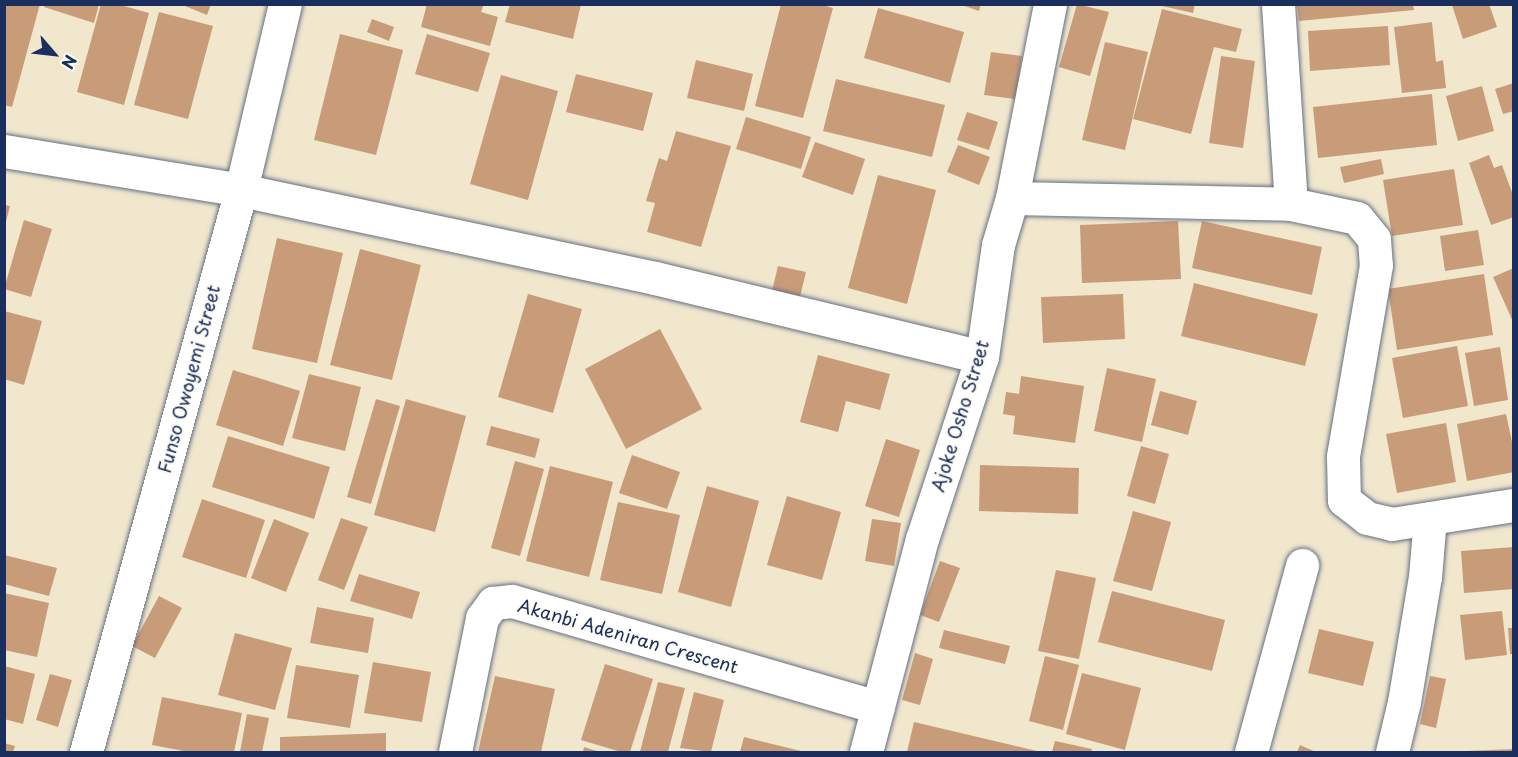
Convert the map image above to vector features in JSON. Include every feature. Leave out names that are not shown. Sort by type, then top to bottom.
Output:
[{"type":"street","name":"Funso Owoyemi Street","points":[[86,753],[241,190],[285,4]]},
{"type":"street","name":"Ajoke Osho Street","points":[[866,753],[922,539],[982,357],[998,244],[1012,198],[1050,4]]},
{"type":"street","points":[[1278,4],[1291,204]]},
{"type":"street","points":[[4,151],[241,190],[654,278],[982,357]]},
{"type":"street","points":[[1012,198],[1291,204],[1357,218],[1374,239],[1376,265],[1343,457],[1344,500],[1367,518],[1392,524],[1514,506]]},
{"type":"street","points":[[1392,753],[1404,702],[1425,577],[1430,518]]},
{"type":"street","points":[[1251,753],[1302,565]]},
{"type":"street","name":"Akanbi Adeniran Crescent","points":[[454,753],[482,618],[493,603],[512,601],[795,685],[878,707]]},
{"type":"building","points":[[4,4],[40,4],[12,107],[4,105]]},
{"type":"building","points":[[45,4],[99,4],[94,23],[44,7]]},
{"type":"building","points":[[101,4],[117,4],[149,13],[124,105],[77,92]]},
{"type":"building","points":[[180,4],[211,4],[207,15]]},
{"type":"building","points":[[427,4],[484,4],[481,12],[498,17],[490,46],[421,27]]},
{"type":"building","points":[[510,4],[581,4],[573,39],[505,22]]},
{"type":"building","points":[[781,4],[818,4],[833,8],[803,118],[755,106]]},
{"type":"building","points":[[959,4],[981,4],[979,11]]},
{"type":"building","points":[[1077,4],[1109,12],[1090,76],[1059,67]]},
{"type":"building","points":[[1153,4],[1195,4],[1193,13]]},
{"type":"building","points":[[1297,4],[1413,4],[1414,10],[1299,21]]},
{"type":"building","points":[[1489,4],[1497,27],[1463,39],[1452,5]]},
{"type":"building","points":[[878,8],[964,32],[950,83],[864,58]]},
{"type":"building","points":[[1162,9],[1242,29],[1236,52],[1214,47],[1191,134],[1133,119]]},
{"type":"building","points":[[159,12],[213,26],[188,119],[134,105]]},
{"type":"building","points":[[372,19],[394,27],[389,41],[367,32]]},
{"type":"building","points":[[1432,22],[1436,62],[1443,60],[1446,88],[1402,93],[1394,27]]},
{"type":"building","points":[[1388,26],[1390,65],[1310,71],[1308,31]]},
{"type":"building","points":[[340,34],[403,50],[376,155],[314,140]]},
{"type":"building","points":[[427,34],[490,53],[478,92],[415,74]]},
{"type":"building","points":[[1105,42],[1148,52],[1125,150],[1082,140]]},
{"type":"building","points":[[991,52],[1022,56],[1015,99],[984,95]]},
{"type":"building","points":[[1221,56],[1255,61],[1243,148],[1209,143]]},
{"type":"building","points":[[696,60],[753,74],[744,111],[687,98]]},
{"type":"building","points":[[576,74],[653,93],[643,131],[566,112]]},
{"type":"building","points":[[501,75],[558,91],[528,200],[470,184]]},
{"type":"building","points":[[836,79],[945,105],[932,157],[823,131]]},
{"type":"building","points":[[1514,83],[1514,111],[1503,114],[1495,89]]},
{"type":"building","points":[[1482,86],[1494,131],[1458,141],[1446,96]]},
{"type":"building","points":[[1432,94],[1437,145],[1318,158],[1313,107]]},
{"type":"building","points":[[967,112],[998,122],[989,150],[957,140]]},
{"type":"building","points":[[746,117],[811,137],[801,169],[736,149]]},
{"type":"building","points":[[676,131],[731,146],[701,247],[647,232],[655,203],[646,201],[659,158],[667,161]]},
{"type":"building","points":[[815,142],[865,159],[853,195],[802,177]]},
{"type":"building","points":[[958,145],[990,157],[979,185],[947,172]]},
{"type":"building","points":[[1489,155],[1494,168],[1502,165],[1514,198],[1514,217],[1491,225],[1469,163]]},
{"type":"building","points":[[1381,159],[1384,174],[1344,183],[1340,167]]},
{"type":"building","points":[[1454,169],[1463,225],[1392,236],[1383,180]]},
{"type":"building","points":[[878,175],[936,190],[907,304],[848,288]]},
{"type":"building","points":[[4,205],[10,206],[5,226],[4,226]]},
{"type":"building","points":[[24,220],[52,229],[31,297],[4,289]]},
{"type":"building","points":[[1178,221],[1181,279],[1082,283],[1080,225]]},
{"type":"building","points":[[1202,221],[1322,247],[1312,295],[1192,268]]},
{"type":"building","points":[[1478,230],[1484,265],[1445,271],[1440,236]]},
{"type":"building","points":[[277,238],[343,253],[317,363],[252,349]]},
{"type":"building","points":[[360,249],[421,265],[392,380],[330,365]]},
{"type":"building","points":[[778,266],[806,272],[799,301],[771,295]]},
{"type":"building","points":[[1514,268],[1514,324],[1493,277]]},
{"type":"building","points":[[1484,274],[1493,335],[1397,350],[1388,289]]},
{"type":"building","points":[[1194,283],[1318,314],[1305,366],[1181,336]]},
{"type":"building","points":[[528,294],[582,309],[553,413],[498,397]]},
{"type":"building","points":[[1123,294],[1125,339],[1043,343],[1041,297]]},
{"type":"building","points":[[4,311],[42,321],[24,385],[4,379]]},
{"type":"building","points":[[660,329],[702,409],[626,449],[585,369]]},
{"type":"building","points":[[1457,346],[1468,406],[1403,418],[1392,358]]},
{"type":"building","points":[[1500,347],[1508,400],[1474,406],[1465,353]]},
{"type":"building","points":[[818,355],[890,374],[880,410],[846,401],[838,432],[800,422]]},
{"type":"building","points":[[1107,368],[1156,379],[1142,442],[1094,431]]},
{"type":"building","points":[[233,370],[300,391],[283,446],[216,425]]},
{"type":"building","points":[[309,374],[361,387],[345,451],[292,438]]},
{"type":"building","points":[[1021,376],[1084,386],[1075,443],[1013,434],[1015,416],[1003,414],[1006,392],[1019,394]]},
{"type":"building","points":[[1160,391],[1197,401],[1188,435],[1151,425]]},
{"type":"building","points":[[376,399],[400,406],[371,504],[347,497]]},
{"type":"building","points":[[406,399],[466,416],[435,532],[374,515]]},
{"type":"building","points":[[1506,414],[1514,451],[1514,472],[1467,481],[1457,424]]},
{"type":"building","points":[[1446,423],[1456,482],[1397,493],[1386,434]]},
{"type":"building","points":[[491,426],[540,439],[535,458],[486,445]]},
{"type":"building","points":[[228,436],[330,467],[314,519],[212,487]]},
{"type":"building","points":[[886,439],[920,450],[899,517],[865,506]]},
{"type":"building","points":[[1141,446],[1169,454],[1155,504],[1127,496]]},
{"type":"building","points":[[632,455],[680,472],[667,509],[619,493]]},
{"type":"building","points":[[515,461],[544,469],[520,556],[491,548]]},
{"type":"building","points":[[980,465],[1079,468],[1078,514],[979,511]]},
{"type":"building","points":[[550,466],[613,482],[589,577],[526,561]]},
{"type":"building","points":[[707,486],[759,501],[731,607],[678,592]]},
{"type":"building","points":[[787,496],[841,512],[822,580],[767,565]]},
{"type":"building","points":[[202,499],[265,520],[246,578],[182,557]]},
{"type":"building","points":[[618,502],[680,515],[662,594],[600,580]]},
{"type":"building","points":[[1133,511],[1171,522],[1152,591],[1113,581]]},
{"type":"building","points":[[341,518],[368,527],[344,590],[318,580]]},
{"type":"building","points":[[274,519],[309,533],[286,592],[251,578]]},
{"type":"building","points":[[872,519],[901,523],[894,566],[865,561]]},
{"type":"building","points":[[1514,547],[1514,589],[1464,593],[1461,551]]},
{"type":"building","points":[[4,555],[57,568],[49,596],[4,584]]},
{"type":"building","points":[[940,561],[960,568],[939,622],[920,615]]},
{"type":"building","points":[[1056,570],[1096,578],[1079,659],[1038,651]]},
{"type":"building","points":[[359,574],[420,592],[412,619],[350,601]]},
{"type":"building","points":[[1112,591],[1225,620],[1212,671],[1098,642]]},
{"type":"building","points":[[4,593],[49,603],[37,657],[4,650]]},
{"type":"building","points":[[159,596],[182,608],[155,658],[132,646]]},
{"type":"building","points":[[317,607],[374,618],[368,653],[310,643]]},
{"type":"building","points":[[1502,611],[1507,655],[1465,660],[1460,615]]},
{"type":"building","points":[[1508,628],[1514,628],[1514,654],[1510,654]]},
{"type":"building","points":[[1319,629],[1374,642],[1363,686],[1308,673]]},
{"type":"building","points":[[944,630],[1010,646],[1005,664],[939,648]]},
{"type":"building","points":[[235,633],[292,648],[275,710],[218,695]]},
{"type":"building","points":[[915,653],[933,659],[920,705],[902,700]]},
{"type":"building","points":[[1045,656],[1079,665],[1063,730],[1029,721]]},
{"type":"building","points":[[373,662],[431,672],[422,722],[364,713]]},
{"type":"building","points":[[605,664],[653,679],[630,752],[621,752],[581,740]]},
{"type":"building","points":[[296,665],[359,675],[350,728],[287,718]]},
{"type":"building","points":[[4,666],[35,674],[23,724],[4,719]]},
{"type":"building","points":[[1082,673],[1141,688],[1125,750],[1066,734]]},
{"type":"building","points":[[50,674],[72,680],[58,727],[36,720]]},
{"type":"building","points":[[495,676],[555,689],[541,752],[478,752]]},
{"type":"building","points":[[1430,676],[1446,679],[1436,728],[1420,724]]},
{"type":"building","points":[[658,682],[685,688],[668,752],[640,752]]},
{"type":"building","points":[[694,692],[724,700],[711,752],[680,748]]},
{"type":"building","points":[[162,697],[242,713],[234,752],[189,752],[152,745]]},
{"type":"building","points":[[247,714],[269,718],[262,752],[240,752]]},
{"type":"building","points":[[914,722],[1041,752],[907,752]]},
{"type":"building","points":[[386,733],[386,752],[280,752],[280,737]]},
{"type":"building","points":[[744,737],[805,752],[740,752]]},
{"type":"building","points":[[1055,741],[1092,749],[1091,752],[1052,752]]},
{"type":"building","points":[[4,743],[15,746],[13,752],[4,752]]},
{"type":"building","points":[[1300,745],[1316,752],[1297,752]]},
{"type":"building","points":[[584,747],[600,752],[583,752]]},
{"type":"building","points":[[1514,749],[1514,752],[1466,752],[1466,751]]}]
